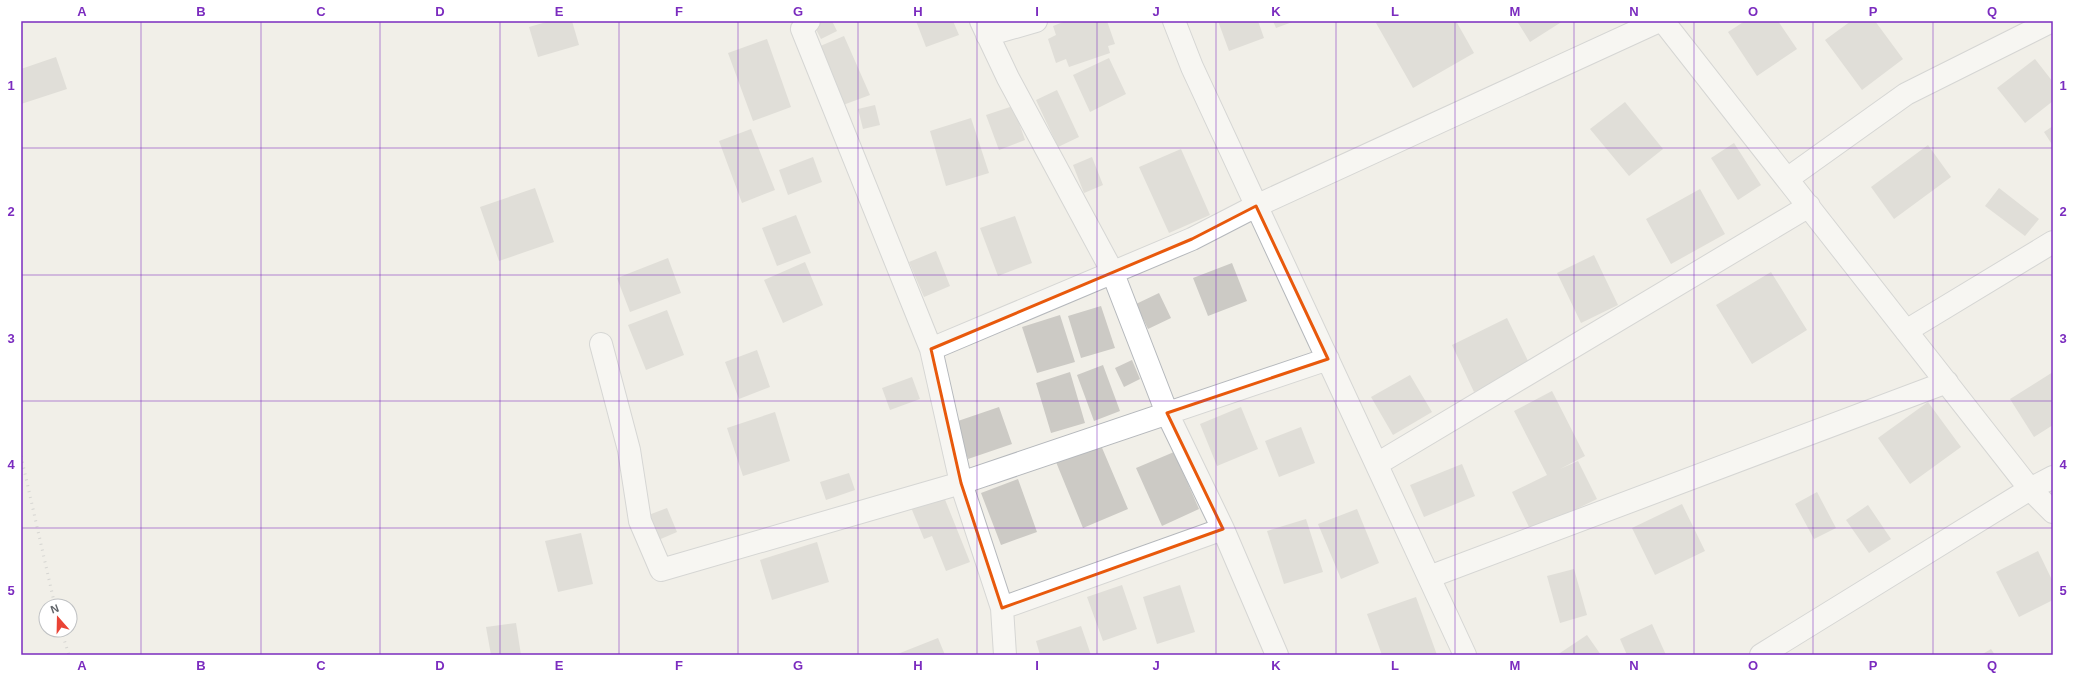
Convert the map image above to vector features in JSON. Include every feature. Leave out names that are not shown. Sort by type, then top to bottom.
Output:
[{"type":"street","points":[[809,21],[802,29],[931,349],[961,483],[1002,608],[1005,655]]},
{"type":"street","points":[[1036,21],[984,28],[1008,78],[1112,272],[1167,412],[1224,529],[1277,655]]},
{"type":"street","points":[[1174,21],[1192,67],[1465,655]]},
{"type":"street","points":[[931,349],[1192,239],[1256,206],[1659,21]]},
{"type":"street","points":[[1663,21],[2030,489],[2053,512]]},
{"type":"street","points":[[1787,179],[1906,94],[2052,21]]},
{"type":"street","points":[[1377,464],[1809,206]]},
{"type":"street","points":[[1906,331],[2053,242]]},
{"type":"street","points":[[601,344],[629,450],[640,522],[661,570],[961,483],[1167,412],[1328,359]]},
{"type":"street","points":[[1429,577],[1947,382]]},
{"type":"street","points":[[1761,655],[2030,489],[2053,477]]},
{"type":"street","points":[[1002,608],[1224,529]]},
{"type":"highlighted area","points":[[1256,206],[1328,359],[1167,413],[1223,529],[1002,608],[961,483],[931,349],[1192,239]]},
{"type":"building","points":[[550,21],[572,21],[579,45],[538,57],[529,27]]},
{"type":"building","points":[[832,21],[837,31],[821,39],[812,22]]},
{"type":"building","points":[[916,21],[953,21],[959,35],[926,47]]},
{"type":"building","points":[[1066,21],[1107,21],[1115,44],[1108,46],[1110,53],[1069,67],[1066,59],[1056,63],[1048,39],[1056,35],[1053,26]]},
{"type":"building","points":[[1218,21],[1258,21],[1264,38],[1229,51]]},
{"type":"building","points":[[1273,21],[1295,21],[1276,28]]},
{"type":"building","points":[[1379,21],[1456,21],[1474,53],[1413,88],[1376,23]]},
{"type":"building","points":[[1517,21],[1563,21],[1530,42]]},
{"type":"building","points":[[1745,21],[1778,21],[1797,49],[1757,76],[1728,32]]},
{"type":"building","points":[[1851,21],[1875,21],[1903,59],[1862,90],[1825,40]]},
{"type":"building","points":[[844,36],[870,95],[843,105],[818,47]]},
{"type":"building","points":[[767,39],[791,107],[753,121],[728,53]]},
{"type":"building","points":[[56,57],[67,89],[21,104],[21,69]]},
{"type":"building","points":[[1109,58],[1126,94],[1090,112],[1073,75]]},
{"type":"building","points":[[2035,59],[2053,82],[2053,101],[2025,123],[1997,88]]},
{"type":"building","points":[[1057,90],[1079,137],[1058,147],[1036,100]]},
{"type":"building","points":[[1625,102],[1663,149],[1629,176],[1590,129]]},
{"type":"building","points":[[875,105],[880,125],[863,129],[858,109]]},
{"type":"building","points":[[1013,106],[1025,140],[999,150],[986,115]]},
{"type":"building","points":[[971,118],[989,173],[946,186],[930,131]]},
{"type":"building","points":[[2053,126],[2053,146],[2044,132]]},
{"type":"building","points":[[751,129],[775,190],[742,203],[719,141]]},
{"type":"building","points":[[1734,143],[1761,185],[1738,200],[1711,158]]},
{"type":"building","points":[[1928,145],[1951,177],[1894,219],[1871,187]]},
{"type":"building","points":[[1181,149],[1210,215],[1169,233],[1139,167]]},
{"type":"building","points":[[813,157],[822,182],[788,195],[779,170]]},
{"type":"building","points":[[1092,157],[1103,185],[1084,193],[1073,165]]},
{"type":"building","points":[[535,188],[554,242],[499,261],[480,207]]},
{"type":"building","points":[[1999,188],[2039,219],[2025,236],[1985,206]]},
{"type":"building","points":[[1700,189],[1725,234],[1671,264],[1646,219]]},
{"type":"building","points":[[796,215],[811,253],[777,266],[762,228]]},
{"type":"building","points":[[1015,216],[1032,263],[998,276],[980,228]]},
{"type":"building","points":[[936,251],[950,286],[924,297],[909,262]]},
{"type":"building","points":[[1594,255],[1618,305],[1581,323],[1557,273]]},
{"type":"building","points":[[668,258],[681,293],[630,312],[617,278]]},
{"type":"building","points":[[805,262],[823,305],[783,323],[764,280]]},
{"type":"building","points":[[1232,263],[1247,301],[1208,316],[1193,278]]},
{"type":"building","points":[[1771,272],[1807,330],[1752,364],[1716,305]]},
{"type":"building","points":[[1159,293],[1171,318],[1148,329],[1136,304]]},
{"type":"building","points":[[1101,306],[1115,348],[1081,358],[1068,316]]},
{"type":"building","points":[[667,310],[684,355],[646,370],[628,325]]},
{"type":"building","points":[[1060,315],[1075,362],[1037,373],[1022,327]]},
{"type":"building","points":[[1507,318],[1530,365],[1474,392],[1452,345]]},
{"type":"building","points":[[757,350],[770,387],[739,399],[725,362]]},
{"type":"building","points":[[1132,360],[1140,379],[1124,387],[1115,368]]},
{"type":"building","points":[[1103,365],[1120,411],[1094,421],[1077,375]]},
{"type":"building","points":[[1070,372],[1085,423],[1051,433],[1036,383]]},
{"type":"building","points":[[2053,372],[2053,425],[2034,437],[2010,399]]},
{"type":"building","points":[[1410,375],[1432,412],[1393,435],[1371,397]]},
{"type":"building","points":[[912,377],[920,399],[890,410],[882,388]]},
{"type":"building","points":[[1552,391],[1585,456],[1560,469],[1578,461],[1597,499],[1531,531],[1512,492],[1547,475],[1514,411]]},
{"type":"building","points":[[1928,402],[1961,447],[1910,484],[1878,438]]},
{"type":"building","points":[[999,407],[1012,444],[968,459],[955,422]]},
{"type":"building","points":[[1241,407],[1258,449],[1217,466],[1200,424]]},
{"type":"building","points":[[775,412],[790,461],[743,476],[727,428]]},
{"type":"building","points":[[1301,427],[1315,463],[1279,477],[1265,441]]},
{"type":"building","points":[[1100,443],[1128,509],[1083,528],[1056,462]]},
{"type":"building","points":[[1174,452],[1199,509],[1162,526],[1136,468]]},
{"type":"building","points":[[1462,464],[1475,496],[1424,517],[1410,485]]},
{"type":"building","points":[[849,473],[855,490],[826,500],[820,482]]},
{"type":"building","points":[[1018,479],[1037,532],[1001,545],[981,493]]},
{"type":"building","points":[[942,492],[970,562],[946,571],[932,536],[924,539],[910,505]]},
{"type":"building","points":[[1817,492],[1836,528],[1814,539],[1795,504]]},
{"type":"building","points":[[1682,504],[1705,551],[1655,575],[1632,528]]},
{"type":"building","points":[[1868,505],[1891,539],[1869,553],[1846,520]]},
{"type":"building","points":[[667,508],[677,532],[656,541],[646,516]]},
{"type":"building","points":[[1357,509],[1379,563],[1341,579],[1318,524]]},
{"type":"building","points":[[1306,519],[1323,572],[1284,584],[1267,531]]},
{"type":"building","points":[[581,533],[593,584],[558,592],[545,541]]},
{"type":"building","points":[[817,542],[829,582],[772,600],[760,560]]},
{"type":"building","points":[[2038,551],[2053,582],[2053,600],[2019,617],[1996,572]]},
{"type":"building","points":[[1574,569],[1587,615],[1560,623],[1547,576]]},
{"type":"building","points":[[1122,585],[1137,629],[1103,641],[1087,597]]},
{"type":"building","points":[[1180,585],[1195,632],[1157,644],[1143,597]]},
{"type":"building","points":[[1416,597],[1437,655],[1382,655],[1367,614]]},
{"type":"building","points":[[516,623],[521,655],[491,655],[486,627]]},
{"type":"building","points":[[1652,624],[1666,655],[1627,655],[1620,639]]},
{"type":"building","points":[[1081,626],[1091,655],[1040,655],[1036,641]]},
{"type":"building","points":[[1587,635],[1601,655],[1557,655]]},
{"type":"building","points":[[938,638],[945,655],[895,655]]},
{"type":"building","points":[[1991,649],[1995,655],[1981,655]]},
{"type":"railway","points":[[21,456],[53,598]]},
{"type":"railway","points":[[64,638],[69,655]]}]
